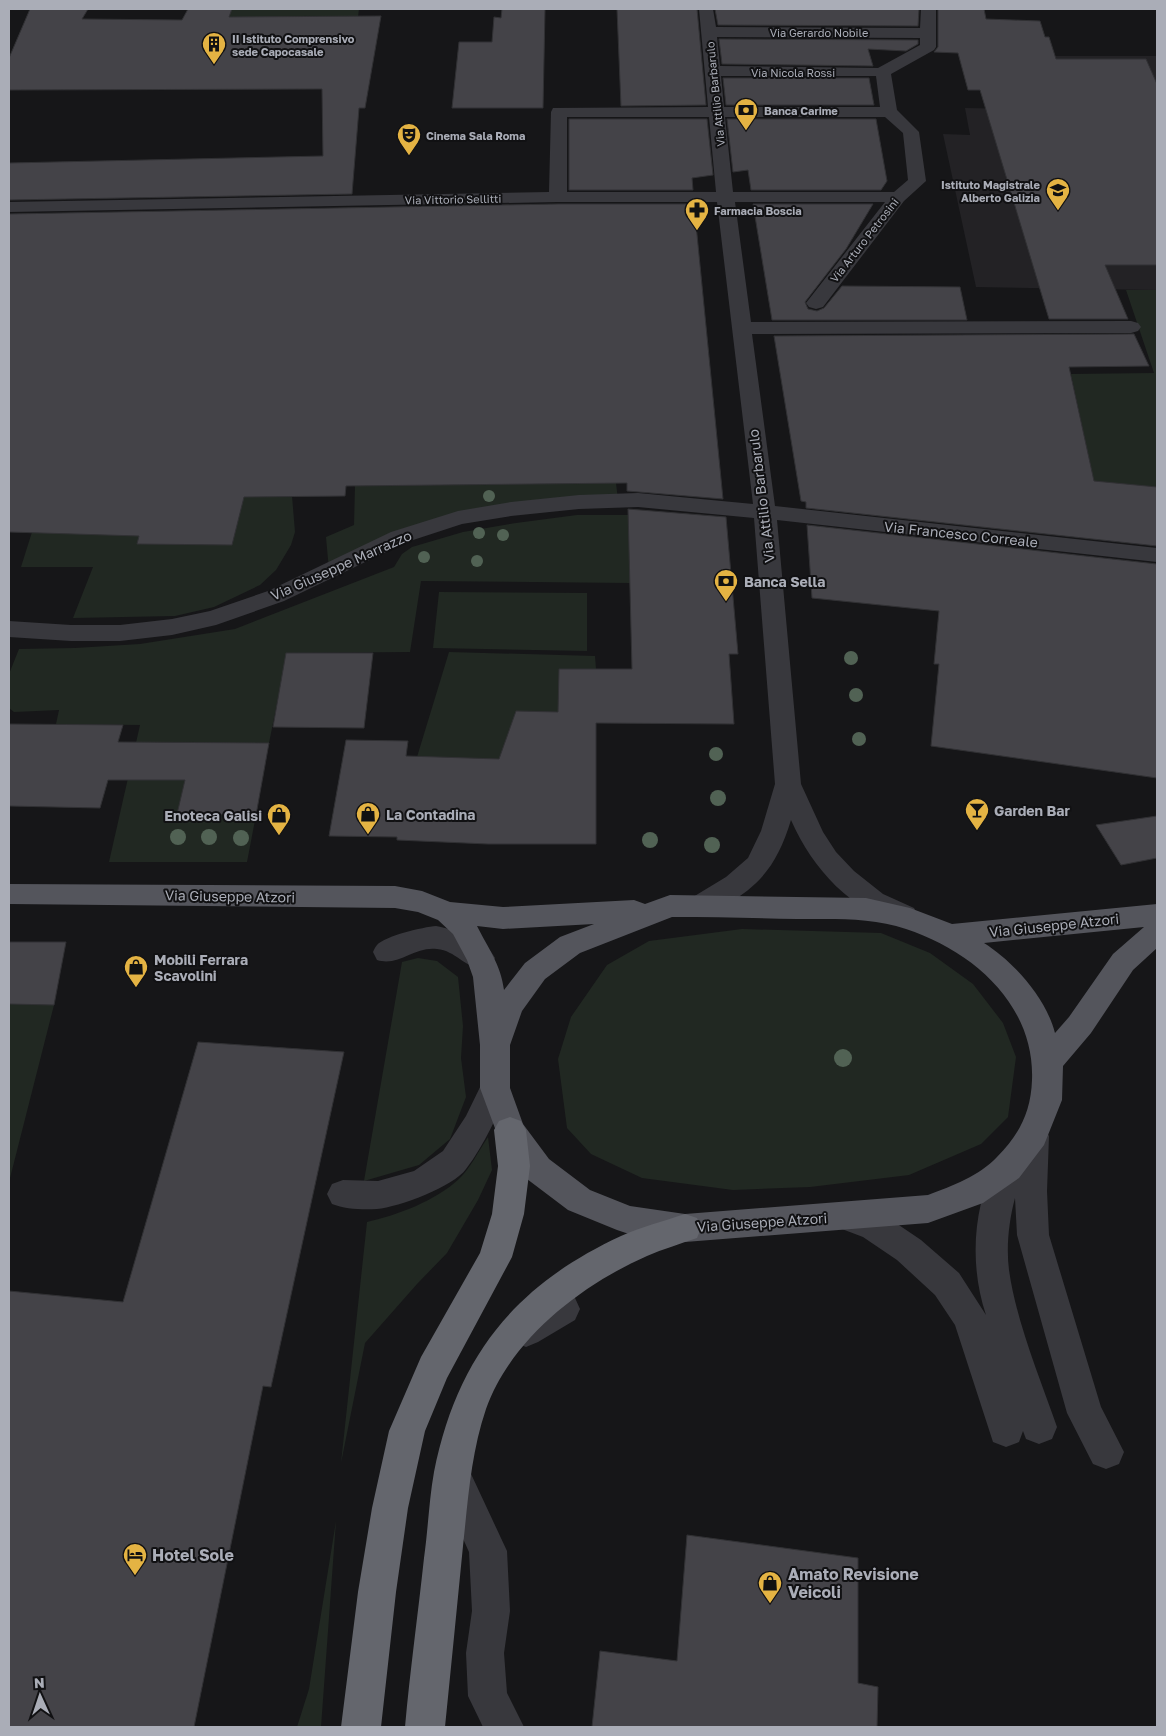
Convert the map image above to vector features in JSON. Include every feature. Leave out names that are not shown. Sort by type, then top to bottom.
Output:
[{"type":"highway","points":[[361,1727],[388,1517],[407,1431],[433,1369],[495,1256],[508,1214],[514,1166],[510,1130]]},
{"type":"highway","points":[[426,1727],[452,1474],[460,1434],[477,1389],[504,1344],[537,1309],[581,1274],[635,1246],[685,1228]]},
{"type":"main road","name":"Via Giuseppe Atzori","points":[[9,894],[395,897],[422,902],[448,912],[503,918],[615,913],[670,906],[703,905],[866,909],[910,919],[951,936],[987,959],[1017,990],[1038,1024],[1048,1062],[1047,1100],[1033,1136],[1008,1168],[972,1193],[928,1209],[685,1228],[629,1220],[579,1200],[538,1169],[510,1130],[495,1088],[495,1045],[488,977],[481,958],[464,928],[448,912]]},
{"type":"main road","name":"Via Giuseppe Atzori","points":[[495,1045],[509,1006],[534,971],[570,944],[670,906]]},
{"type":"main road","name":"Via Giuseppe Atzori","points":[[951,936],[1157,915]]},
{"type":"main road","points":[[1048,1062],[1080,1025],[1123,962],[1157,932]]},
{"type":"street","name":"Via Attilio Barbarulo","points":[[706,9],[725,196],[765,513],[788,784],[811,835],[826,859],[844,878],[873,901],[910,919]]},
{"type":"street","points":[[558,197],[559,112],[889,112],[883,72],[928,47],[928,9]]},
{"type":"street","name":"Via Gerardo Nobile","points":[[708,32],[929,33]]},
{"type":"street","name":"Via Nicola Rossi","points":[[712,71],[873,72]]},
{"type":"street","name":"Via Arturo Petrosini","points":[[816,303],[898,197],[917,181],[911,132],[889,112]]},
{"type":"street","name":"Via Vittorio Sellitti","points":[[9,207],[558,197],[898,197]]},
{"type":"street","points":[[742,328],[1131,327]]},
{"type":"street","name":"Via Giuseppe Marrazzo","points":[[9,629],[72,634],[120,633],[172,627],[216,617],[276,596],[399,537],[458,518],[511,509],[579,502],[638,500],[765,513]]},
{"type":"street","name":"Via Francesco Correale","points":[[765,513],[1157,555]]},
{"type":"street","name":"Via Attilio Barbarulo","points":[[703,905],[729,890],[750,873],[763,858],[788,784]]},
{"type":"street","points":[[387,952],[411,940],[439,936],[461,943],[481,958]]},
{"type":"street","points":[[343,1194],[378,1195],[423,1182],[454,1161],[477,1126],[495,1088]]},
{"type":"street","points":[[1033,1136],[1031,1191],[1033,1235],[1085,1413],[1106,1452]]},
{"type":"street","points":[[1008,1168],[997,1204],[992,1239],[992,1270],[1001,1310],[1039,1427]]},
{"type":"street","points":[[845,1216],[875,1227],[910,1250],[947,1284],[970,1318],[1006,1430]]},
{"type":"street","points":[[504,1344],[563,1309]]},
{"type":"street","points":[[452,1474],[488,1551],[491,1611],[485,1653],[488,1696],[504,1727]]},
{"type":"shaded area","points":[[231,9],[359,9],[358,17],[222,18],[230,13]]},
{"type":"shaded area","name":"Istituto Magistrale Alberto Galizia","points":[[1055,56],[1157,56],[1157,290],[976,287],[943,134],[970,135],[965,108],[1068,110]]},
{"type":"shaded area","points":[[1126,290],[1157,290],[1157,487],[1094,481],[1071,374],[1154,373]]},
{"type":"shaded area","points":[[616,483],[618,500],[458,518],[329,570],[326,537],[354,525],[355,485]]},
{"type":"shaded area","points":[[245,492],[292,496],[295,532],[291,545],[276,570],[260,585],[214,607],[175,616],[73,618],[93,567],[21,567],[32,532],[140,535],[137,544],[232,545]]},
{"type":"shaded area","points":[[577,515],[628,515],[630,583],[421,581],[410,652],[287,653],[269,743],[155,742],[146,780],[185,780],[177,814],[256,815],[247,862],[109,862],[140,725],[56,724],[59,710],[14,712],[9,708],[9,674],[19,649],[140,644],[235,629],[394,567],[402,554],[412,547],[463,532]]},
{"type":"shaded area","points":[[439,592],[587,593],[587,651],[433,648]]},
{"type":"shaded area","points":[[449,652],[595,656],[596,669],[559,669],[558,712],[516,711],[499,759],[417,757]]},
{"type":"shaded area","points":[[742,929],[881,933],[930,953],[973,984],[1003,1023],[1016,1057],[1008,1117],[981,1144],[909,1175],[810,1187],[733,1190],[642,1178],[591,1154],[567,1128],[558,1059],[571,1017],[607,965],[649,941]]},
{"type":"shaded area","points":[[418,958],[437,961],[458,977],[463,1026],[461,1058],[466,1097],[450,1139],[419,1165],[364,1181],[402,962]]},
{"type":"shaded area","points":[[9,1004],[54,1005],[9,1182]]},
{"type":"shaded area","points":[[488,1137],[492,1170],[478,1200],[447,1253],[365,1343],[341,1463],[367,1222],[416,1206],[449,1187],[467,1170]]},
{"type":"shaded area","points":[[336,1521],[321,1727],[297,1727],[309,1689]]},
{"type":"building","points":[[30,9],[88,9],[82,19],[182,20],[188,9],[232,9],[229,17],[381,16],[365,108],[359,108],[352,194],[9,200],[9,163],[323,156],[322,89],[9,90],[9,58]]},
{"type":"building","points":[[502,9],[545,9],[543,108],[452,108],[459,42],[492,42],[494,17],[501,18]]},
{"type":"building","points":[[617,9],[697,9],[706,105],[621,106]]},
{"type":"building","points":[[715,9],[919,9],[918,26],[718,25]]},
{"type":"building","name":"Istituto Magistrale Alberto Galizia","points":[[938,9],[984,9],[986,19],[1040,21],[1045,37],[1049,37],[1056,59],[1146,59],[1157,84],[1157,265],[1105,265],[1128,319],[1049,319],[980,90],[968,90],[958,53],[934,52],[938,47]]},
{"type":"building","points":[[719,39],[918,40],[918,44],[906,51],[868,49],[873,66],[722,64]]},
{"type":"building","points":[[723,78],[869,78],[874,105],[726,105]]},
{"type":"building","points":[[569,119],[707,119],[713,175],[692,178],[693,190],[569,190]]},
{"type":"building","points":[[727,119],[876,119],[887,181],[881,190],[751,190],[748,170],[733,172]]},
{"type":"building","points":[[558,204],[694,204],[723,499],[627,491],[627,483],[346,486],[345,496],[244,497],[232,545],[137,544],[139,536],[9,532],[9,214]]},
{"type":"building","points":[[753,204],[873,204],[846,249],[805,302],[808,309],[817,311],[824,308],[842,286],[960,287],[967,320],[772,320]]},
{"type":"building","points":[[1134,334],[1149,366],[1069,367],[1094,481],[1157,487],[1157,546],[806,508],[806,502],[801,501],[774,336]]},
{"type":"building","points":[[628,509],[726,517],[738,654],[729,654],[734,724],[596,723],[596,844],[488,844],[397,840],[397,837],[329,836],[346,740],[408,741],[406,756],[499,759],[516,711],[558,712],[559,669],[632,669]]},
{"type":"building","points":[[807,525],[1157,564],[1157,778],[931,746],[939,664],[934,664],[939,611],[812,598]]},
{"type":"building","points":[[286,653],[373,653],[364,728],[273,727]]},
{"type":"building","points":[[9,724],[123,725],[118,742],[269,743],[256,815],[177,814],[185,780],[108,780],[100,808],[9,806]]},
{"type":"building","points":[[1157,816],[1157,858],[1121,865],[1096,825]]},
{"type":"building","points":[[9,942],[66,942],[54,1005],[9,1004]]},
{"type":"building","points":[[198,1042],[344,1052],[271,1387],[263,1386],[194,1727],[9,1727],[9,1291],[123,1302]]},
{"type":"building","name":"Amato Revisione Veicoli","points":[[687,1535],[858,1558],[858,1683],[878,1687],[877,1727],[592,1727],[600,1651],[677,1661]]},
{"type":"place","name":"II Istituto Comprensivo sede Capocasale","points":[[214,65]]},
{"type":"place","name":"Banca Carime","points":[[746,131]]},
{"type":"place","name":"Cinema Sala Roma","points":[[409,156]]},
{"type":"place","name":"Istituto Magistrale Alberto Galizia","points":[[1058,211]]},
{"type":"place","name":"Farmacia Boscia","points":[[697,231]]},
{"type":"place","name":"Banca Sella","points":[[726,602]]},
{"type":"place","name":"Garden Bar","points":[[977,831]]},
{"type":"place","name":"La Contadina","points":[[368,835]]},
{"type":"place","name":"Enoteca Galisi","points":[[279,836]]},
{"type":"place","name":"Mobili Ferrara Scavolini","points":[[136,988]]},
{"type":"place","name":"Hotel Sole","points":[[135,1576]]},
{"type":"place","name":"Amato Revisione Veicoli","points":[[770,1604]]}]
